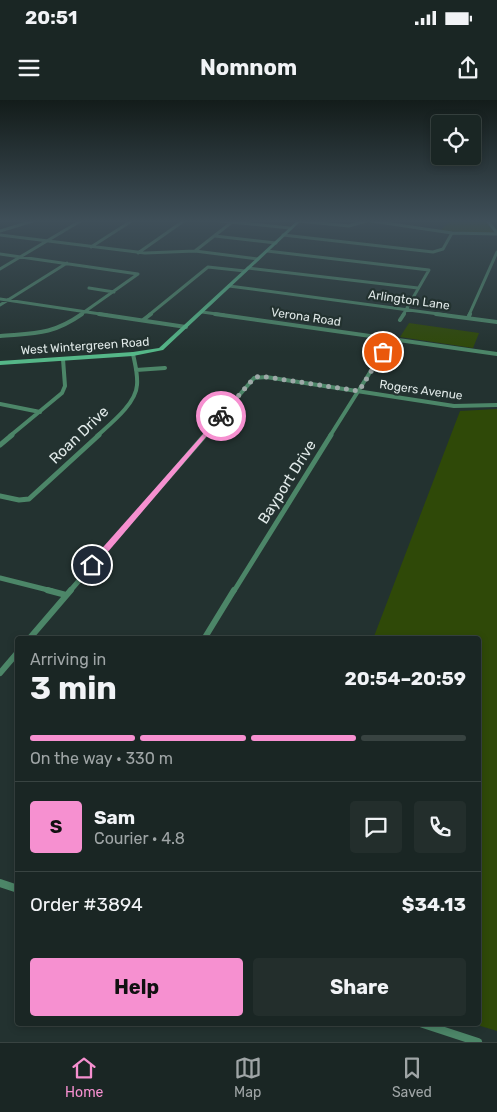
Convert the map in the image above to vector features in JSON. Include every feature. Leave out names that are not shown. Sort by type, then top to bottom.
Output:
[{"type":"street","points":[[0,305],[65,264]]},
{"type":"street","points":[[0,336],[52,331],[66,326],[138,274],[74,264]]},
{"type":"street","name":"West Wintergreen Road","points":[[0,363],[133,354],[161,349],[252,264]]},
{"type":"street","points":[[379,264],[422,269],[429,272],[400,320]]},
{"type":"street","points":[[468,318],[492,264]]},
{"type":"street","points":[[143,320],[208,267],[246,269],[418,288]]},
{"type":"street","name":"Arlington Lane","points":[[229,286],[497,322]]},
{"type":"street","points":[[89,288],[114,292]]},
{"type":"street","points":[[0,299],[186,327]]},
{"type":"street","name":"Verona Road","points":[[202,312],[497,354]]},
{"type":"street","name":"Bayport Drive","points":[[206,636],[391,339]]},
{"type":"street","name":"Roan Drive","points":[[0,496],[24,500],[32,497],[132,400],[138,381],[133,354]]},
{"type":"street","points":[[0,445],[63,390],[63,358]]},
{"type":"street","points":[[136,370],[165,368]]},
{"type":"street","name":"Rogers Avenue","points":[[66,595],[254,378],[266,377],[454,406],[497,405]]},
{"type":"street","points":[[0,404],[40,412]]},
{"type":"street","points":[[0,578],[66,595],[32,636]]},
{"type":"street","points":[[0,673],[15,656]]},
{"type":"street","points":[[0,883],[15,888]]},
{"type":"street","points":[[429,1026],[478,1042]]},
{"type":"green space","points":[[409,323],[479,333],[473,348],[400,337]]},
{"type":"green space","points":[[497,409],[497,1031],[481,1026],[481,636],[374,636],[460,411]]},
{"type":"way so far","points":[[221,416],[254,378],[260,376],[359,391],[383,352]]},
{"type":"route","points":[[92,565],[221,416]]}]
